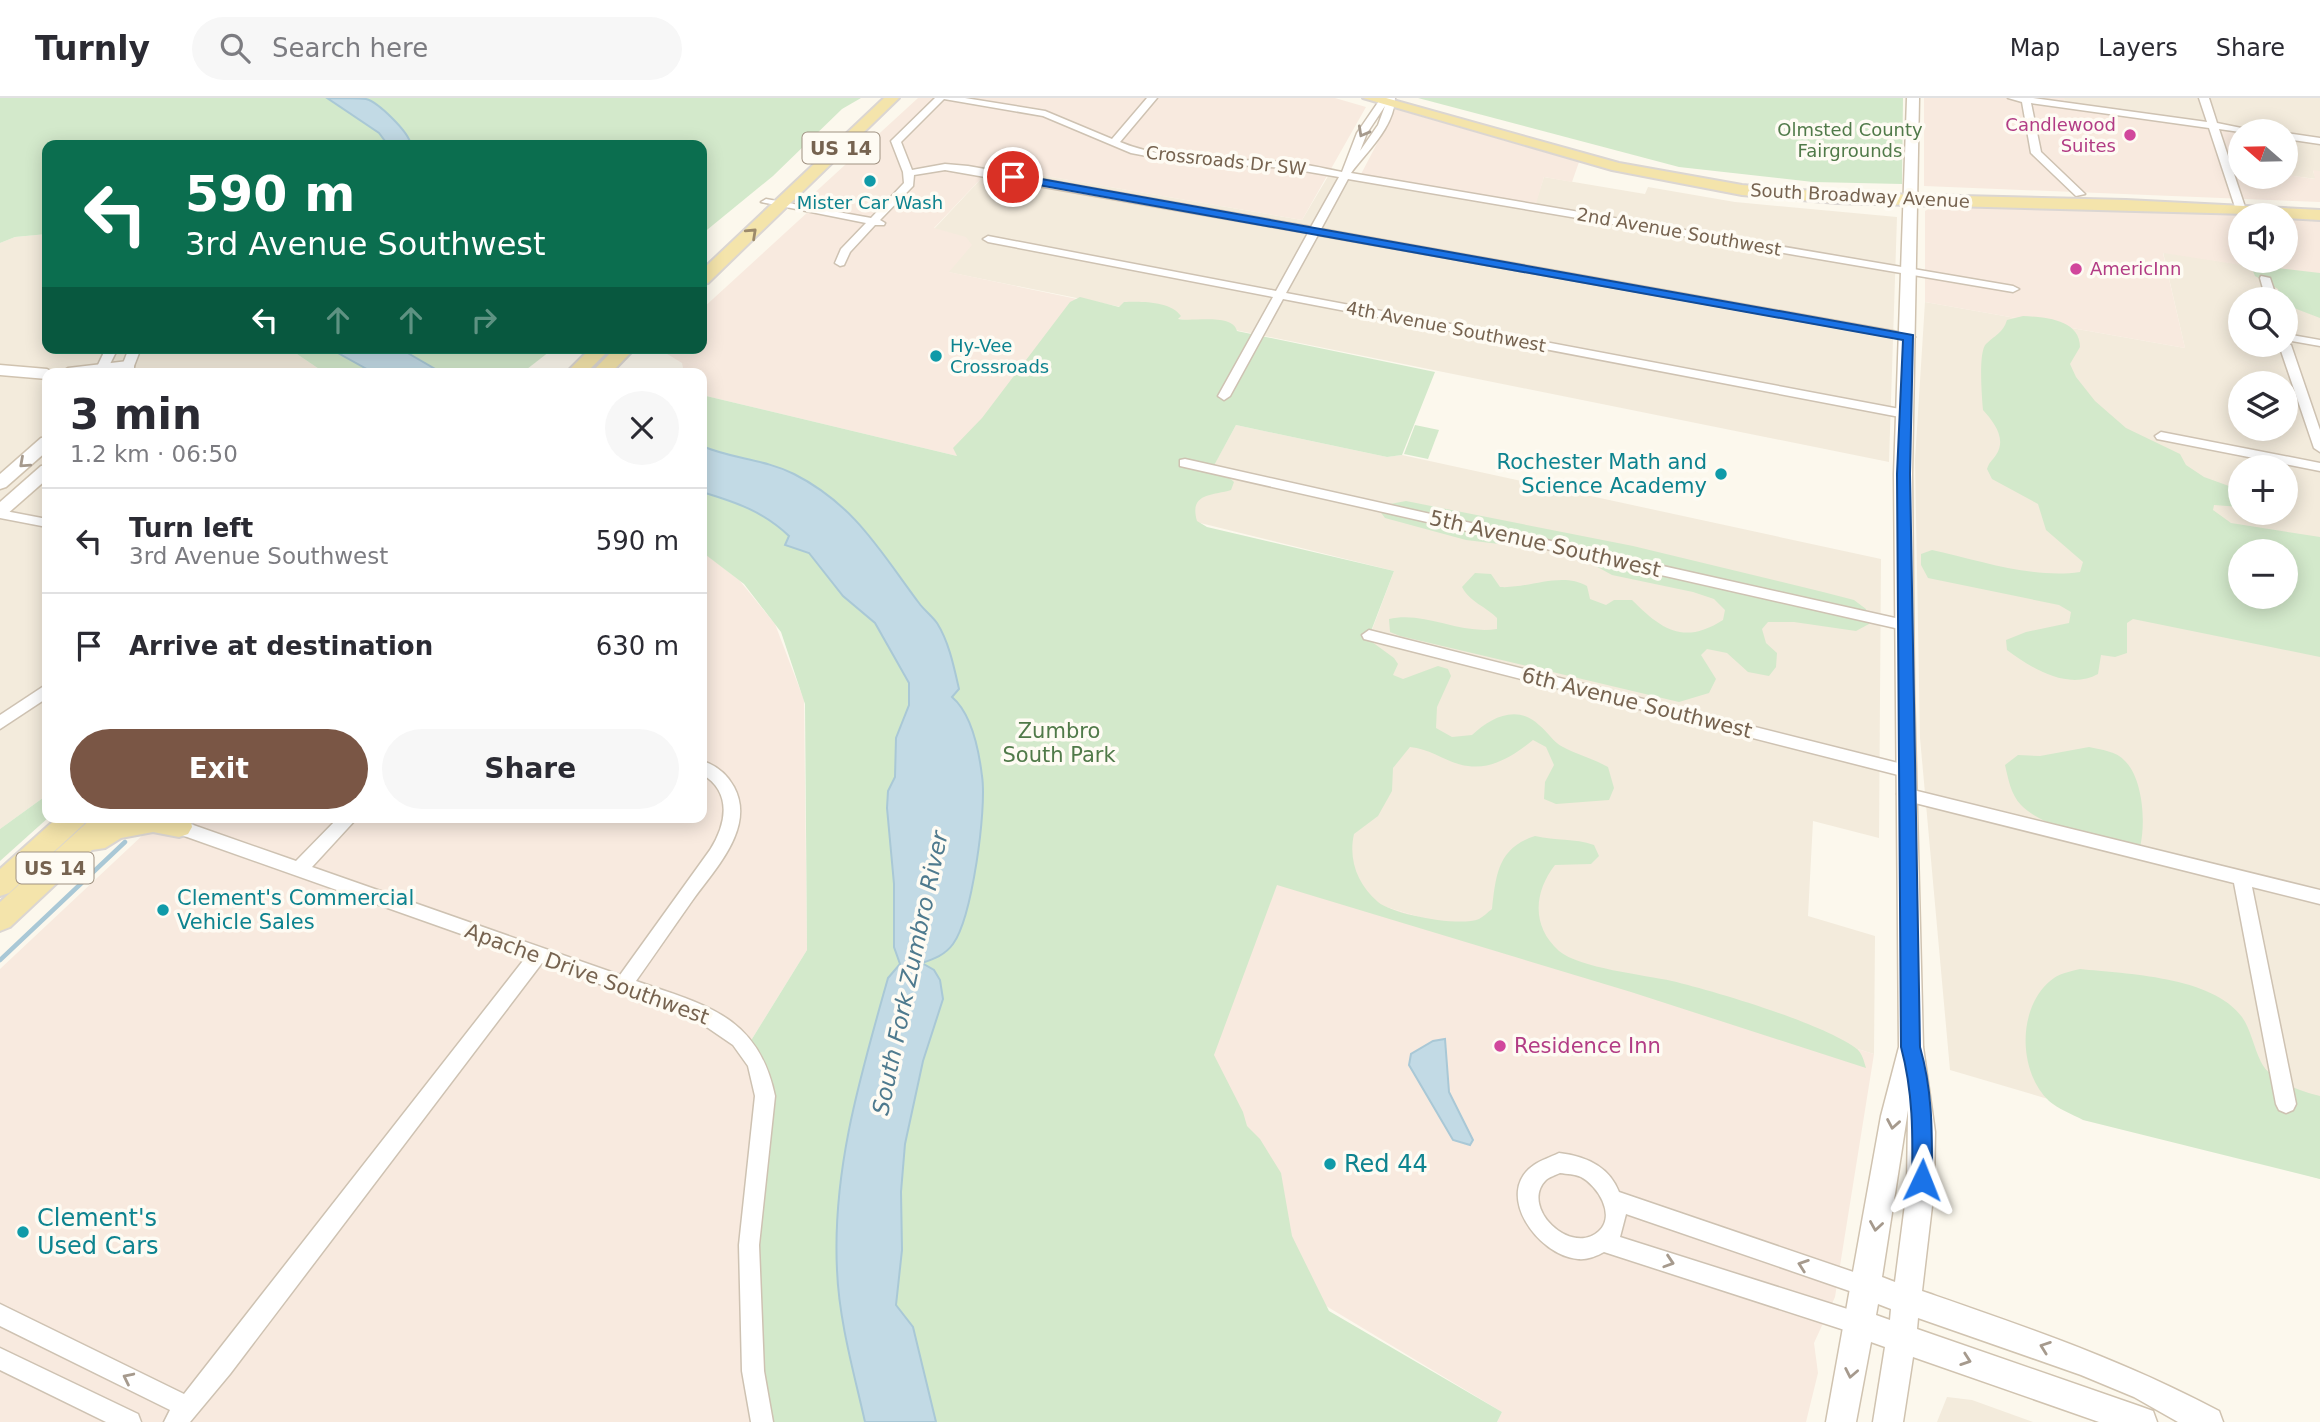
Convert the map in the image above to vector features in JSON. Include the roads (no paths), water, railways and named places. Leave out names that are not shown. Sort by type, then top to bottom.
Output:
[{"type":"main road","name":"US 14","points":[[707,274],[875,98]]},
{"type":"main road","name":"US 14","points":[[707,255],[778,200],[892,98]]},
{"type":"main road","points":[[1841,1422],[1867,1286],[1894,1116],[1910,1047],[1904,625],[1905,414],[1913,196],[1913,98]]},
{"type":"main road","name":"South Broadway Avenue","points":[[1386,100],[1606,164],[1683,181],[1806,196],[2080,194],[2228,204]]},
{"type":"main road","name":"South Broadway Avenue","points":[[1913,196],[2228,205]]},
{"type":"main road","name":"South Broadway Avenue","points":[[2298,206],[2320,206]]},
{"type":"main road","name":"South Broadway Avenue","points":[[2298,212],[2320,215]]},
{"type":"main road","points":[[580,368],[596,354]]},
{"type":"main road","points":[[605,368],[620,354]]},
{"type":"main road","points":[[0,370],[42,374]]},
{"type":"main road","points":[[0,483],[42,446]]},
{"type":"main road","points":[[0,512],[42,474]]},
{"type":"main road","name":"US 14","points":[[0,885],[68,823]]},
{"type":"main road","name":"US 14","points":[[0,919],[103,823]]},
{"type":"main road","points":[[41,880],[63,869],[115,829],[133,823]]},
{"type":"main road","points":[[1888,1422],[1919,1214],[1923,1146],[1919,1079],[1910,1047]]},
{"type":"main road","points":[[1867,1286],[2109,1371],[2208,1422]]},
{"type":"main road","points":[[1860,1324],[2142,1422]]},
{"type":"street","points":[[899,149],[915,161],[921,170],[919,188],[884,218],[872,223],[845,251],[840,262],[858,252],[884,218],[906,188],[909,173],[899,158],[895,141],[940,98]]},
{"type":"street","name":"Crossroads Dr SW","points":[[948,98],[1045,114],[1131,150],[1173,158],[1265,162],[1346,173]]},
{"type":"street","points":[[1114,143],[1152,98]]},
{"type":"street","points":[[2013,98],[2228,128]]},
{"type":"street","points":[[2204,98],[2238,203]]},
{"type":"street","points":[[1224,396],[1346,173],[1359,140],[1386,100]]},
{"type":"street","points":[[2026,100],[2036,153],[2080,194]]},
{"type":"street","points":[[2298,138],[2320,141]]},
{"type":"street","points":[[909,173],[921,170],[968,169],[1909,337]]},
{"type":"street","name":"2nd Avenue Southwest","points":[[1346,173],[2013,289]]},
{"type":"street","points":[[778,200],[884,218]]},
{"type":"street","points":[[778,200],[872,223]]},
{"type":"street","name":"4th Avenue Southwest","points":[[988,239],[1905,414]]},
{"type":"street","points":[[2265,278],[2268,287]]},
{"type":"street","points":[[2298,339],[2320,343]]},
{"type":"street","points":[[2289,357],[2320,448]]},
{"type":"street","points":[[2163,435],[2320,467]]},
{"type":"street","name":"5th Avenue Southwest","points":[[1185,463],[1904,625]]},
{"type":"street","points":[[0,512],[42,522]]},
{"type":"street","name":"6th Avenue Southwest","points":[[1369,635],[1906,771]]},
{"type":"street","points":[[0,723],[42,694]]},
{"type":"street","points":[[623,985],[716,854],[731,824],[732,800],[727,788],[719,778],[707,770]]},
{"type":"street","points":[[1905,794],[2320,897]]},
{"type":"street","name":"Apache Drive Southwest","points":[[181,823],[299,870],[685,1006],[729,1029],[743,1041],[762,1074],[764,1117],[753,1195],[749,1278],[753,1371],[762,1422]]},
{"type":"street","points":[[299,870],[344,823]]},
{"type":"street","points":[[2242,879],[2286,1104]]},
{"type":"street","points":[[0,1315],[182,1415],[538,955]]},
{"type":"street","points":[[1604,1242],[1615,1223],[1614,1200],[1598,1177],[1573,1164],[1547,1167],[1531,1184],[1530,1209],[1543,1232],[1554,1241],[1580,1250],[1604,1242],[1860,1324]]},
{"type":"street","points":[[1614,1200],[1867,1286]]},
{"type":"street","points":[[0,1359],[130,1422]]},
{"type":"water","points":[[327,98],[371,101],[385,111],[409,140],[384,140],[379,133]]},
{"type":"water","points":[[340,354],[409,354],[433,368],[365,368]]},
{"type":"water","name":"South Fork Zumbro River","points":[[707,448],[794,474],[834,500],[865,531],[921,606],[937,623],[945,638],[959,689],[952,697],[965,713],[981,766],[983,792],[980,837],[966,911],[960,931],[950,948],[922,963],[934,970],[940,980],[943,999],[923,1061],[905,1144],[901,1192],[902,1250],[896,1305],[913,1327],[936,1422],[865,1422],[844,1328],[837,1270],[839,1195],[850,1122],[888,978],[900,964],[894,947],[894,884],[887,808],[888,791],[895,777],[896,738],[909,705],[909,683],[875,623],[843,596],[809,553],[785,545],[789,536],[779,527],[737,504],[707,494]]},
{"type":"water","points":[[1445,1039],[1449,1092],[1473,1140],[1470,1145],[1453,1140],[1409,1065],[1411,1054],[1433,1041]]},
{"type":"waterway","points":[[0,960],[125,842]]},
{"type":"place","name":"Candlewood Suites","points":[[2130,135]]},
{"type":"place","name":"Mister Car Wash","points":[[870,181]]},
{"type":"place","name":"AmericInn","points":[[2076,269]]},
{"type":"place","name":"Hy-Vee Crossroads","points":[[936,356]]},
{"type":"place","name":"Rochester Math and Science Academy","points":[[1721,474]]},
{"type":"place","name":"Clement's Commercial Vehicle Sales","points":[[163,910]]},
{"type":"place","name":"Residence Inn","points":[[1500,1046]]},
{"type":"place","name":"Red 44","points":[[1330,1164]]},
{"type":"place","name":"Clement's Used Cars","points":[[23,1232]]},
{"type":"park label","name":"Olmsted County Fairgrounds","points":[[1850,140]]},
{"type":"park label","name":"Zumbro South Park","points":[[1059,743]]}]
